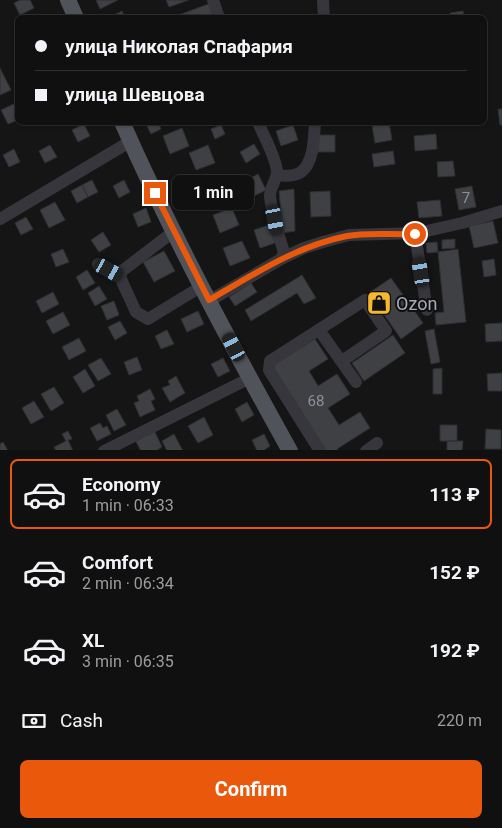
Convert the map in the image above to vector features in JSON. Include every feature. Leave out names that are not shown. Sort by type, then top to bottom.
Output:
[{"type":"main road","points":[[68,0],[75,15]]},
{"type":"main road","points":[[123,125],[173,232],[290,450]]},
{"type":"street","points":[[213,0],[218,15]]},
{"type":"street","points":[[323,0],[324,15]]},
{"type":"street","points":[[259,125],[274,160],[277,175],[271,187],[270,195],[277,232],[284,252],[281,259]]},
{"type":"street","points":[[277,175],[289,176],[301,172],[309,162],[315,125]]},
{"type":"street","points":[[0,219],[130,141]]},
{"type":"street","points":[[98,264],[120,277],[136,312],[148,320],[304,248],[349,236],[415,234],[502,211]]},
{"type":"street","points":[[120,277],[122,271],[173,232]]},
{"type":"street","points":[[415,234],[427,310]]},
{"type":"street","points":[[320,450],[268,370],[270,361],[365,300],[386,331],[342,361]]},
{"type":"street","points":[[319,330],[356,382]]},
{"type":"street","points":[[104,450],[250,378]]},
{"type":"street","points":[[366,450],[377,443]]},
{"type":"building","points":[[20,0],[30,0],[34,8],[20,15],[14,3]]},
{"type":"building","points":[[96,0],[118,0],[100,9]]},
{"type":"building","points":[[166,0],[189,0],[169,7]]},
{"type":"building","points":[[211,3],[215,15],[179,15]]},
{"type":"building","points":[[122,11],[124,15],[114,15]]},
{"type":"building","points":[[463,11],[464,15],[450,15],[450,13]]},
{"type":"building","points":[[0,68],[11,90],[0,95]]},
{"type":"building","points":[[15,103],[15,121],[8,124],[1,110]]},
{"type":"building","points":[[498,109],[502,109],[502,125],[500,125]]},
{"type":"building","points":[[84,125],[90,136],[78,142],[72,130]]},
{"type":"building","points":[[146,125],[159,125],[161,129],[151,134]]},
{"type":"building","points":[[221,125],[225,134],[215,139],[211,129]]},
{"type":"building","points":[[293,125],[298,140],[281,146],[276,131]]},
{"type":"building","points":[[372,125],[390,125],[392,140],[375,143]]},
{"type":"building","points":[[182,128],[189,146],[170,154],[163,136]]},
{"type":"building","points":[[436,134],[437,149],[415,151],[414,136]]},
{"type":"building","points":[[318,135],[335,135],[335,152],[318,152]]},
{"type":"building","points":[[254,144],[260,154],[246,163],[240,152]]},
{"type":"building","points":[[50,145],[57,157],[45,163],[39,151]]},
{"type":"building","points":[[208,145],[215,163],[196,170],[189,153]]},
{"type":"building","points":[[14,149],[20,162],[9,167],[3,155]]},
{"type":"building","points":[[393,151],[395,164],[374,167],[372,154]]},
{"type":"building","points":[[453,161],[455,176],[438,177],[437,162]]},
{"type":"building","points":[[258,174],[266,190],[242,202],[234,187]]},
{"type":"building","points":[[92,180],[98,192],[88,197],[82,185]]},
{"type":"building","points":[[124,180],[130,192],[119,198],[113,186]]},
{"type":"building","points":[[208,183],[215,201],[196,209],[189,191]]},
{"type":"building","points":[[82,185],[88,197],[77,203],[71,191]]},
{"type":"building","points":[[472,186],[476,207],[459,210],[455,189]]},
{"type":"building","points":[[294,189],[295,231],[283,233],[279,191]]},
{"type":"building","points":[[330,191],[331,216],[311,217],[310,192]]},
{"type":"building","points":[[440,200],[442,216],[419,218],[417,202]]},
{"type":"building","points":[[55,202],[65,220],[49,228],[40,210]]},
{"type":"building","points":[[146,208],[151,222],[138,227],[133,214]]},
{"type":"building","points":[[232,208],[239,225],[220,233],[213,215]]},
{"type":"building","points":[[26,217],[33,229],[21,235],[15,223]]},
{"type":"building","points":[[493,221],[498,243],[474,248],[469,226]]},
{"type":"building","points":[[269,225],[275,243],[260,248],[254,230]]},
{"type":"building","points":[[103,232],[111,245],[99,252],[91,240]]},
{"type":"building","points":[[455,239],[455,248],[442,249],[442,240]]},
{"type":"building","points":[[242,241],[250,258],[230,266],[223,248]]},
{"type":"building","points":[[437,242],[438,252],[427,253],[426,243]]},
{"type":"building","points":[[63,249],[69,262],[56,267],[51,254]]},
{"type":"building","points":[[458,249],[466,322],[436,325],[435,313],[444,312],[438,252]]},
{"type":"building","points":[[164,251],[175,271],[154,282],[143,262]]},
{"type":"building","points":[[494,259],[496,275],[484,277],[482,261]]},
{"type":"building","points":[[87,270],[95,283],[83,290],[76,277]]},
{"type":"building","points":[[302,275],[316,298],[304,304],[297,293],[251,321],[245,310]]},
{"type":"building","points":[[391,278],[423,323],[401,339],[369,293]]},
{"type":"building","points":[[251,283],[257,292],[235,306],[229,297]]},
{"type":"building","points":[[99,286],[107,299],[95,306],[88,293]]},
{"type":"building","points":[[53,292],[59,304],[42,313],[36,301]]},
{"type":"building","points":[[114,301],[119,315],[107,320],[101,306]]},
{"type":"building","points":[[198,311],[204,324],[187,332],[181,319]]},
{"type":"building","points":[[63,312],[70,325],[53,334],[46,321]]},
{"type":"building","points":[[120,321],[127,333],[115,340],[108,327]]},
{"type":"building","points":[[502,323],[502,341],[486,342],[485,324]]},
{"type":"building","points":[[434,329],[440,362],[431,364],[425,331]]},
{"type":"building","points":[[167,330],[174,344],[161,349],[155,336]]},
{"type":"building","points":[[393,335],[405,353],[364,381],[352,363]]},
{"type":"building","points":[[79,338],[86,351],[69,360],[62,347]]},
{"type":"building","points":[[315,339],[328,359],[309,371],[318,386],[337,374],[350,394],[328,408],[339,425],[360,412],[370,428],[338,450],[324,450],[272,366]]},
{"type":"building","points":[[137,357],[142,370],[129,375],[124,362]]},
{"type":"building","points":[[101,358],[111,374],[98,381],[88,365]]},
{"type":"building","points":[[223,358],[230,371],[218,377],[211,364]]},
{"type":"building","points":[[442,368],[442,394],[433,394],[433,369]]},
{"type":"building","points":[[85,369],[95,386],[83,393],[73,377]]},
{"type":"building","points":[[502,373],[502,391],[488,391],[487,374]]},
{"type":"building","points":[[176,376],[185,393],[170,402],[162,388],[170,385],[168,381]]},
{"type":"building","points":[[54,387],[64,403],[51,411],[41,394]]},
{"type":"building","points":[[150,389],[155,399],[151,401],[155,410],[140,417],[134,403],[139,401],[137,396]]},
{"type":"building","points":[[34,401],[44,417],[31,424],[22,408]]},
{"type":"building","points":[[247,402],[254,415],[242,422],[235,409]]},
{"type":"building","points":[[117,409],[126,425],[114,431],[106,415]]},
{"type":"building","points":[[204,417],[213,435],[198,443],[188,426]]},
{"type":"building","points":[[100,423],[103,428],[107,426],[111,434],[97,441],[90,428]]},
{"type":"building","points":[[440,425],[457,425],[457,441],[440,441]]},
{"type":"building","points":[[486,429],[501,430],[501,449],[485,449]]},
{"type":"building","points":[[154,430],[162,447],[158,450],[140,450],[135,440]]},
{"type":"building","points":[[68,431],[72,439],[68,440],[73,450],[56,450],[54,447],[66,441],[62,434]]},
{"type":"building","points":[[174,434],[182,450],[166,450],[162,441]]},
{"type":"building","points":[[264,434],[270,446],[264,450],[257,450],[252,440]]},
{"type":"building","points":[[447,441],[463,441],[462,450],[447,450]]},
{"type":"building","points":[[3,442],[7,450],[0,450],[0,444]]},
{"type":"place","name":"Ozon","points":[[379,303]]},
{"type":"route","points":[[155,193],[173,232],[209,300],[304,248],[349,236],[415,234]]}]
